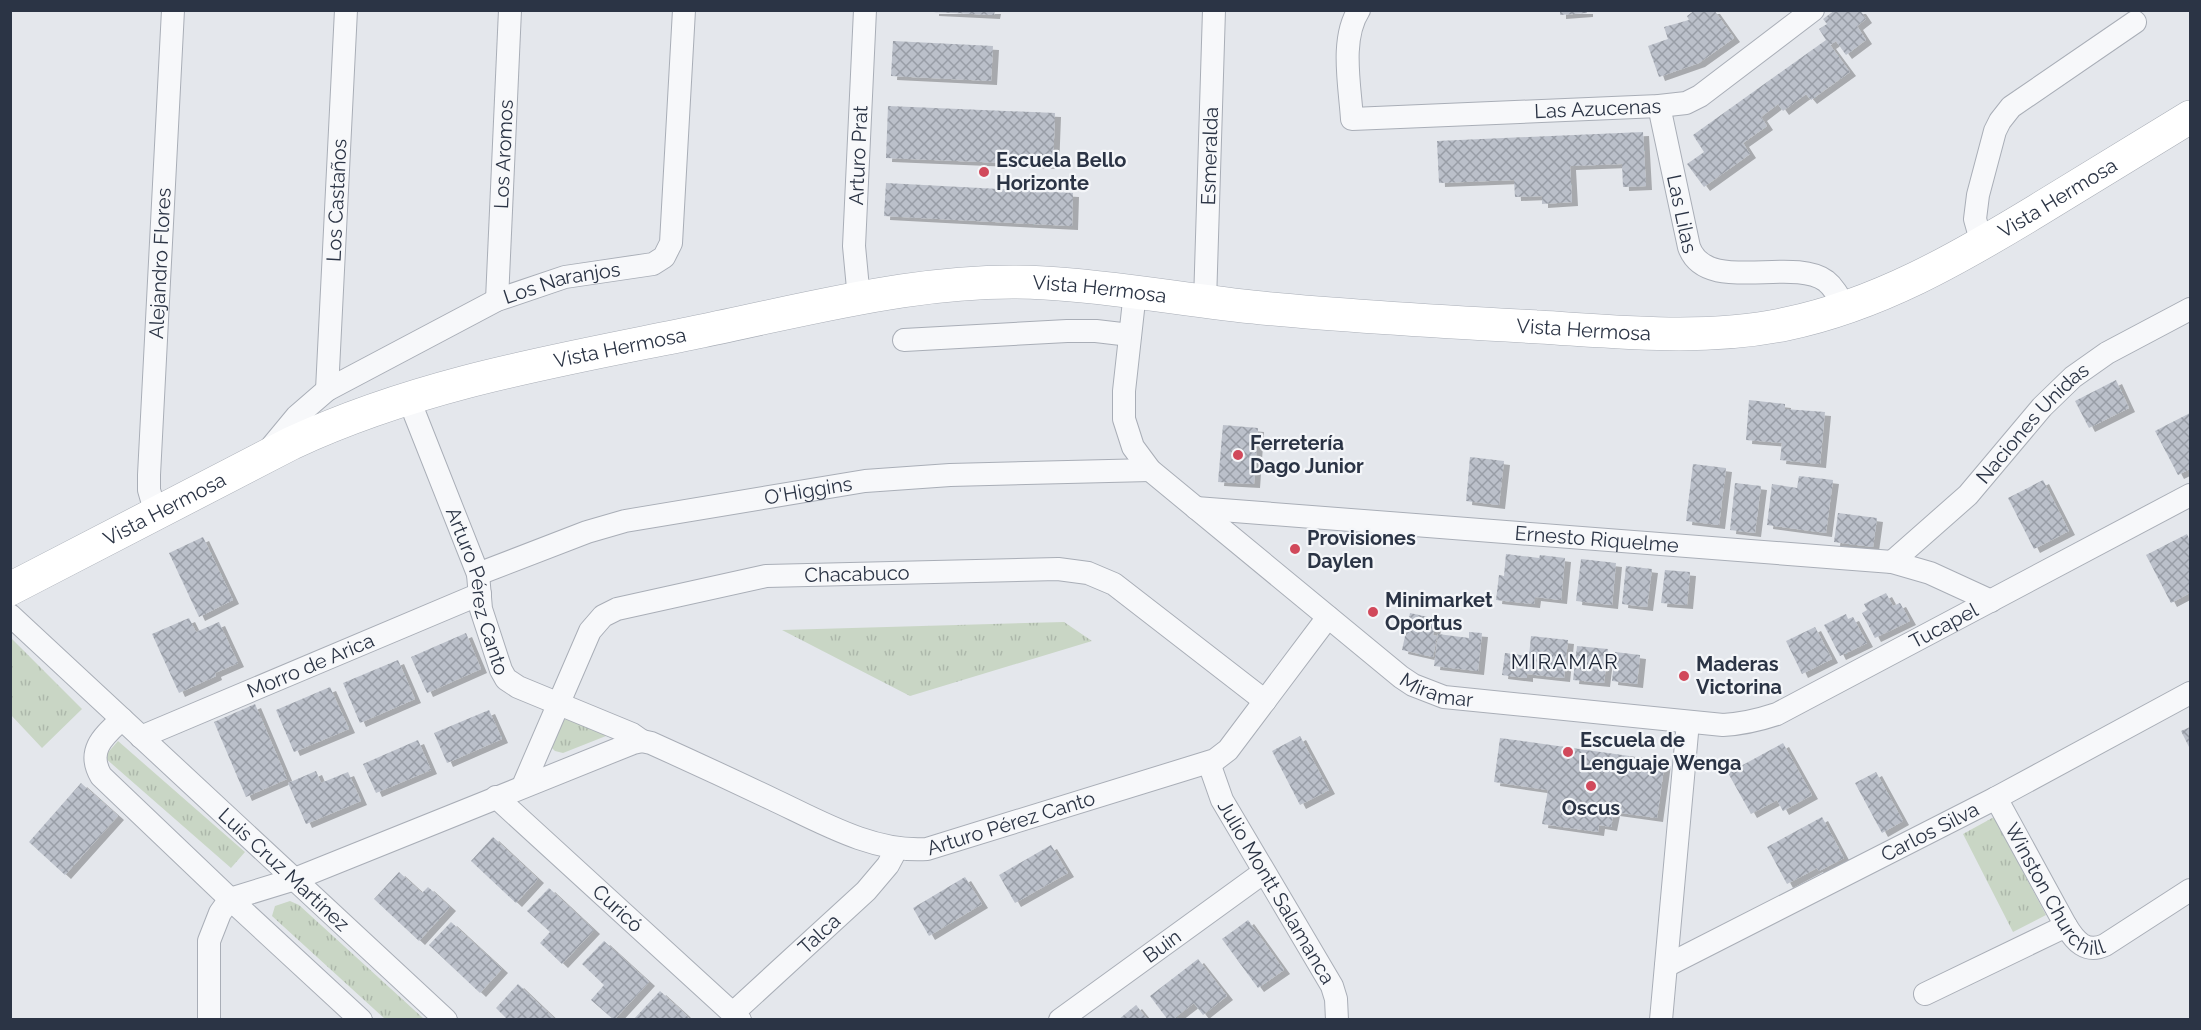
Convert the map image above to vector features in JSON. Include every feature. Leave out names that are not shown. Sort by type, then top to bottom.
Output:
[{"type":"main road","name":"Vista Hermosa","points":[[10,589],[331,425],[408,397],[503,372],[858,299],[942,287],[1010,283],[1049,284],[1135,292],[1205,302],[1382,318],[1678,334],[1755,329],[1785,324],[1845,308],[1922,277],[1982,244],[2190,117]]},
{"type":"street","name":"Alejandro Flores","points":[[156,514],[149,490],[149,475],[173,10]]},
{"type":"street","name":"Los Castaños","points":[[327,390],[346,10]]},
{"type":"street","name":"Los Aromos","points":[[497,300],[510,10]]},
{"type":"street","name":"Los Naranjos","points":[[262,459],[297,416],[327,390],[497,300],[565,277],[653,264],[664,256],[669,250],[672,235],[684,10]]},
{"type":"street","name":"Arturo Prat","points":[[858,299],[854,246],[865,10]]},
{"type":"street","name":"Esmeralda","points":[[1205,302],[1214,10]]},
{"type":"street","name":"Las Azucenas","points":[[1359,10],[1352,23],[1348,45],[1352,119],[1686,103],[1700,96],[1813,10]]},
{"type":"street","points":[[1982,244],[1976,219],[1976,207],[1991,142],[2000,121],[2011,107],[2135,22]]},
{"type":"street","name":"Las Lilas","points":[[1659,106],[1689,247],[1699,263],[1720,271],[1812,275],[1826,281],[1834,289],[1845,308]]},
{"type":"street","name":"Miramar","points":[[1135,292],[1124,391],[1124,419],[1133,447],[1150,470],[1401,677],[1426,691],[1444,697],[1688,722]]},
{"type":"street","name":"Naciones Unidas","points":[[1892,562],[1968,495],[2042,407],[2073,377],[2100,357],[2190,309]]},
{"type":"street","points":[[904,340],[1067,331],[1096,331],[1130,335]]},
{"type":"street","name":"Arturo Pérez Canto","points":[[408,397],[479,584],[481,609],[503,675],[512,684],[632,734],[642,741],[651,743],[863,839],[897,848],[914,850],[939,847],[1209,763],[1228,750],[1328,617]]},
{"type":"street","name":"O'Higgins","points":[[479,584],[587,532],[625,521],[865,481],[950,475],[1150,470]]},
{"type":"street","name":"Tucapel","points":[[1688,722],[1743,724],[1777,714],[2190,495]]},
{"type":"street","name":"Ernesto Riquelme","points":[[1196,508],[1892,562],[1930,573],[1991,601]]},
{"type":"street","name":"Chacabuco","points":[[523,786],[590,632],[603,616],[617,609],[766,576],[1058,569],[1088,573],[1114,584],[1265,701]]},
{"type":"street","name":"Morro de Arica","points":[[141,736],[479,584]]},
{"type":"street","name":"Luis Cruz Martínez","points":[[10,615],[446,1020]]},
{"type":"street","name":"Carlos Silva","points":[[1666,966],[1996,798],[2190,693]]},
{"type":"street","points":[[122,719],[104,736],[96,749],[98,770],[102,776],[361,1020]]},
{"type":"street","points":[[1661,1020],[1688,722]]},
{"type":"street","points":[[209,1020],[209,940],[220,913],[230,899],[295,879],[523,786],[642,741]]},
{"type":"street","name":"Julio Montt Salamanca","points":[[1209,763],[1222,800],[1332,986],[1336,999],[1336,1020]]},
{"type":"street","name":"Curicó","points":[[496,797],[737,1016]]},
{"type":"street","name":"Winston Churchill","points":[[1996,798],[2066,926],[2080,945],[2086,948],[2099,948],[2190,890]]},
{"type":"street","name":"Talca","points":[[737,1016],[866,891],[888,865],[897,848]]},
{"type":"street","name":"Buin","points":[[1060,1020],[1264,872]]},
{"type":"street","points":[[1925,994],[2066,926]]},
{"type":"green space","points":[[1064,622],[1092,641],[910,696],[782,630]]},
{"type":"green space","points":[[10,637],[82,709],[42,748],[11,715]]},
{"type":"green space","points":[[569,718],[606,733],[606,736],[563,753],[555,751],[549,745],[561,721]]},
{"type":"green space","points":[[118,741],[245,852],[231,868],[104,757]]},
{"type":"green space","points":[[1994,817],[2046,915],[2013,932],[1963,834]]},
{"type":"green space","points":[[290,901],[299,905],[424,1019],[385,1019],[272,916],[275,906]]},
{"type":"building","points":[[933,10],[995,10],[994,15],[933,12]]},
{"type":"building","points":[[1560,10],[1587,10],[1587,13],[1560,15]]},
{"type":"building","points":[[1695,10],[1714,10],[1734,38],[1699,63],[1659,77],[1648,46],[1668,39],[1664,27],[1689,20],[1687,16]]},
{"type":"building","points":[[1835,10],[1860,10],[1866,19],[1857,26],[1866,40],[1846,55],[1836,41],[1830,45],[1850,72],[1811,100],[1806,94],[1783,111],[1778,104],[1761,117],[1767,126],[1743,143],[1750,154],[1704,187],[1687,164],[1704,152],[1693,135],[1826,40],[1819,29],[1827,24],[1823,19]]},
{"type":"building","points":[[893,41],[993,46],[991,81],[891,76]]},
{"type":"building","points":[[888,106],[1055,113],[1053,165],[886,158]]},
{"type":"building","points":[[1643,132],[1646,186],[1623,187],[1622,164],[1570,166],[1572,202],[1542,204],[1542,196],[1515,197],[1514,180],[1439,183],[1437,141]]},
{"type":"building","points":[[886,183],[1073,193],[1072,226],[884,216]]},
{"type":"building","points":[[2116,380],[2129,408],[2089,428],[2075,401]]},
{"type":"building","points":[[1749,400],[1785,404],[1785,409],[1825,412],[1820,464],[1780,460],[1782,443],[1746,440]]},
{"type":"building","points":[[2190,413],[2190,469],[2178,475],[2155,431]]},
{"type":"building","name":"Ferretería Dago Junior","points":[[1223,425],[1258,428],[1254,484],[1218,482]]},
{"type":"building","points":[[1470,457],[1504,461],[1499,505],[1466,501]]},
{"type":"building","points":[[1693,464],[1726,468],[1719,525],[1686,521]]},
{"type":"building","points":[[1799,476],[1833,480],[1826,533],[1767,525],[1772,484],[1797,488]]},
{"type":"building","points":[[2043,480],[2069,531],[2034,549],[2008,498]]},
{"type":"building","points":[[1735,483],[1761,486],[1755,533],[1730,530]]},
{"type":"building","points":[[1838,513],[1877,518],[1873,547],[1834,542]]},
{"type":"building","points":[[2187,534],[2190,541],[2190,593],[2171,603],[2146,555]]},
{"type":"building","points":[[203,537],[233,600],[199,617],[169,553]]},
{"type":"building","points":[[1506,554],[1565,558],[1561,600],[1535,597],[1534,604],[1496,600],[1499,575],[1504,576]]},
{"type":"building","points":[[1581,559],[1616,563],[1612,605],[1576,601]]},
{"type":"building","points":[[1626,566],[1652,569],[1647,607],[1622,604]]},
{"type":"building","points":[[1665,570],[1690,572],[1687,605],[1661,603]]},
{"type":"building","points":[[1886,593],[1893,606],[1900,603],[1910,621],[1875,638],[1862,613],[1867,610],[1864,604]]},
{"type":"building","points":[[1410,613],[1437,619],[1433,635],[1437,636],[1433,657],[1402,650]]},
{"type":"building","points":[[1846,614],[1848,619],[1853,617],[1867,643],[1840,656],[1824,625]]},
{"type":"building","points":[[189,618],[196,632],[219,622],[238,663],[179,693],[152,634]]},
{"type":"building","points":[[1815,627],[1832,659],[1802,674],[1786,641]]},
{"type":"building","points":[[1469,632],[1482,633],[1478,671],[1434,666],[1438,634],[1469,638]]},
{"type":"building","points":[[466,633],[481,669],[427,693],[411,657]]},
{"type":"building","points":[[1531,636],[1568,640],[1564,678],[1527,674],[1527,678],[1502,675],[1505,653],[1529,656]]},
{"type":"building","points":[[1577,646],[1608,649],[1604,683],[1573,680]]},
{"type":"building","points":[[1615,652],[1640,655],[1637,684],[1612,681]]},
{"type":"building","points":[[398,660],[415,699],[360,723],[343,683]]},
{"type":"building","points":[[330,687],[349,729],[294,752],[276,710]]},
{"type":"building","points":[[255,704],[287,779],[246,797],[214,722]]},
{"type":"building","points":[[489,710],[502,739],[447,763],[434,733]]},
{"type":"building","points":[[2190,727],[2190,749],[2181,731]]},
{"type":"building","points":[[1300,736],[1329,790],[1300,805],[1272,751]]},
{"type":"building","name":"Oscus","points":[[1500,738],[1665,761],[1657,818],[1614,812],[1611,827],[1599,825],[1598,832],[1542,824],[1548,790],[1494,782]]},
{"type":"building","points":[[418,740],[431,770],[376,793],[363,764]]},
{"type":"building","points":[[1783,743],[1812,795],[1783,811],[1777,800],[1751,814],[1728,773]]},
{"type":"building","points":[[316,771],[321,783],[348,772],[361,801],[306,824],[288,783]]},
{"type":"building","points":[[1876,772],[1903,821],[1882,833],[1855,783]]},
{"type":"building","points":[[81,783],[118,816],[65,875],[29,842]]},
{"type":"building","points":[[1822,817],[1844,858],[1819,871],[1817,868],[1787,884],[1767,847]]},
{"type":"building","points":[[493,837],[538,879],[516,903],[471,861]]},
{"type":"building","points":[[1051,845],[1068,873],[1015,903],[999,875]]},
{"type":"building","points":[[399,872],[422,893],[428,887],[450,907],[419,941],[374,899]]},
{"type":"building","points":[[965,877],[982,904],[929,936],[913,908]]},
{"type":"building","points":[[549,888],[594,930],[562,964],[540,943],[550,932],[527,911]]},
{"type":"building","points":[[1248,920],[1284,970],[1258,988],[1222,939]]},
{"type":"building","points":[[451,922],[502,969],[480,993],[429,945]]},
{"type":"building","points":[[604,941],[649,982],[614,1020],[591,1000],[604,985],[582,964]]},
{"type":"building","points":[[1198,959],[1227,996],[1203,1015],[1194,1003],[1172,1020],[1168,1020],[1150,996]]},
{"type":"building","points":[[518,984],[556,1020],[508,1020],[496,1008]]},
{"type":"building","points":[[660,991],[683,1012],[691,1020],[633,1020]]},
{"type":"building","points":[[1136,1005],[1148,1020],[1118,1020]]},
{"type":"place","name":"Escuela Bello Horizonte","points":[[984,172]]},
{"type":"place","name":"Ferretería Dago Junior","points":[[1238,455]]},
{"type":"place","name":"Provisiones Daylen","points":[[1295,549]]},
{"type":"place","name":"Minimarket Oportus","points":[[1373,612]]},
{"type":"place","name":"Maderas Victorina","points":[[1684,676]]},
{"type":"place","name":"Escuela de Lenguaje Wenga","points":[[1568,752]]},
{"type":"place","name":"Oscus","points":[[1591,786]]},
{"type":"district","name":"MIRAMAR","points":[[1565,661]]}]
